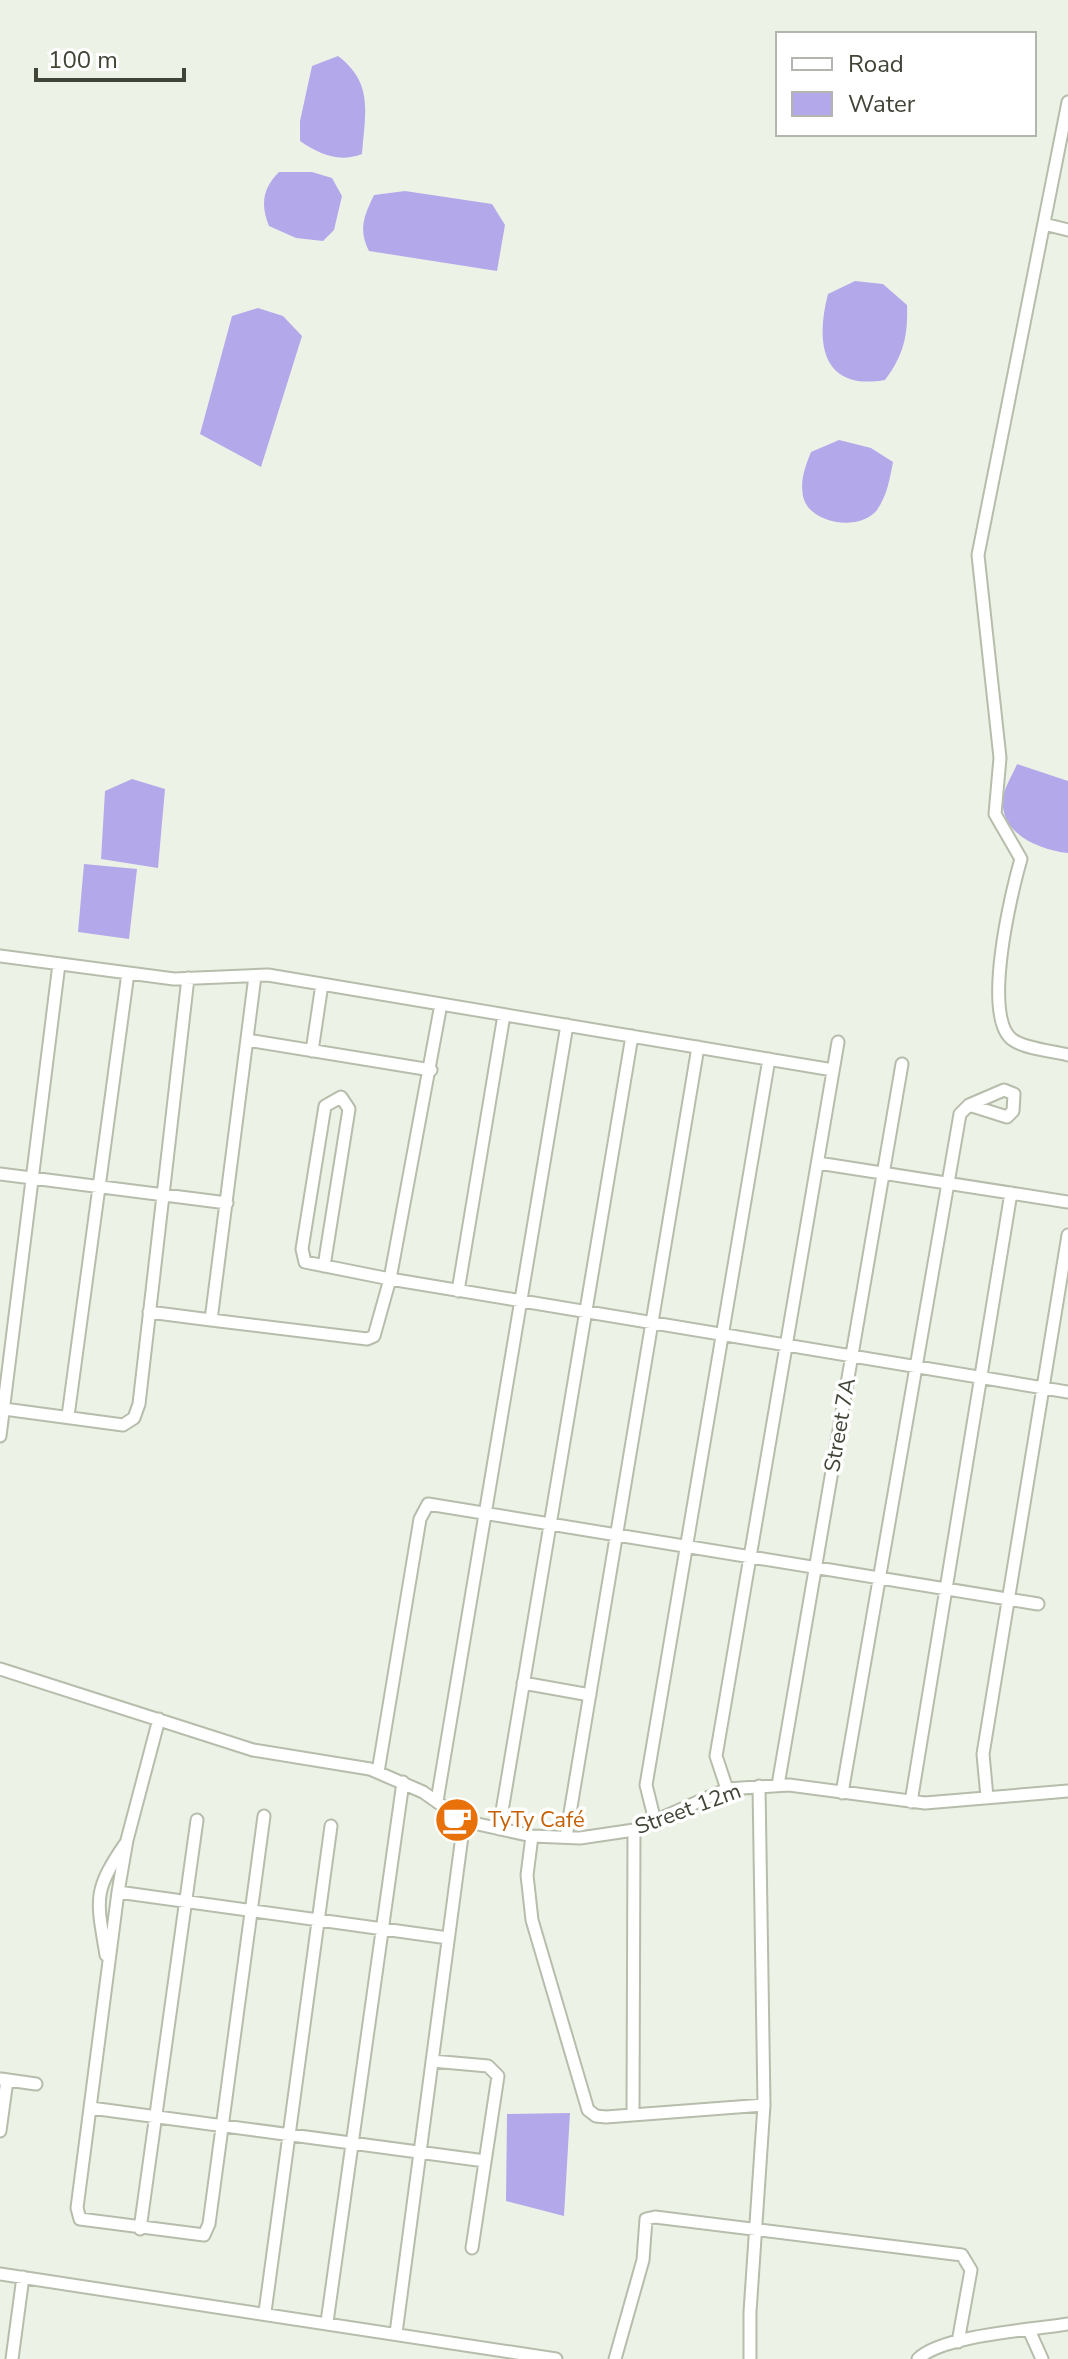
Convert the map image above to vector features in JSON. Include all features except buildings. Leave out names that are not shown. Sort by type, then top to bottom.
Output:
[{"type":"street","points":[[1068,102],[978,555],[1000,758],[995,814],[1021,859],[1011,892],[1001,964],[999,1020],[1013,1040],[1068,1055]]},
{"type":"street","points":[[1044,224],[1068,230]]},
{"type":"street","points":[[0,956],[128,973],[188,978],[255,976],[322,984],[833,1070]]},
{"type":"street","points":[[0,1436],[59,964]]},
{"type":"street","points":[[68,1416],[128,973]]},
{"type":"street","points":[[211,1320],[255,976]]},
{"type":"street","points":[[4,1409],[123,1425],[134,1418],[139,1404],[188,978]]},
{"type":"street","points":[[312,1051],[322,984]]},
{"type":"street","points":[[149,1312],[367,1339],[374,1336],[390,1279],[441,1004]]},
{"type":"street","points":[[458,1291],[504,1015]]},
{"type":"street","points":[[437,1801],[567,1025]]},
{"type":"street","points":[[499,1829],[632,1036]]},
{"type":"street","points":[[247,1040],[431,1070]]},
{"type":"street","points":[[727,1789],[716,1756],[838,1042]]},
{"type":"street","points":[[566,1837],[698,1047]]},
{"type":"street","points":[[655,1821],[646,1785],[769,1059]]},
{"type":"street","name":"Street 7A","points":[[778,1785],[902,1064]]},
{"type":"street","points":[[324,1266],[349,1109],[341,1097],[325,1106],[303,1227],[305,1262],[324,1266],[390,1279],[521,1302],[1068,1392]]},
{"type":"street","points":[[842,1793],[960,1114],[969,1105]]},
{"type":"street","points":[[818,1163],[1068,1202]]},
{"type":"street","points":[[0,1174],[227,1203]]},
{"type":"street","points":[[911,1802],[1011,1193]]},
{"type":"street","points":[[987,1797],[983,1754],[1068,1235]]},
{"type":"street","points":[[378,1772],[423,1508],[428,1504],[1038,1604]]},
{"type":"street","name":"Street 12m","points":[[0,1669],[253,1750],[378,1772],[437,1801],[464,1821],[532,1836],[566,1837],[634,1830],[727,1789],[759,1786],[778,1785],[911,1802],[1068,1791]]},
{"type":"street","points":[[523,1683],[590,1695]]},
{"type":"street","points":[[159,1719],[127,1840],[118,1892],[77,2208],[80,2219],[204,2235],[264,1816]]},
{"type":"street","points":[[327,2322],[403,1782]]},
{"type":"street","points":[[750,2359],[764,2105],[759,1786]]},
{"type":"street","points":[[140,2229],[197,1820]]},
{"type":"street","points":[[396,2333],[464,1821]]},
{"type":"street","points":[[265,2312],[331,1826]]},
{"type":"street","points":[[633,2115],[634,1830]]},
{"type":"street","points":[[532,1836],[527,1875],[532,1920],[588,2110],[596,2116],[633,2115],[764,2105]]},
{"type":"street","points":[[108,1968],[100,1919],[101,1879],[127,1840]]},
{"type":"street","points":[[118,1892],[448,1938]]},
{"type":"street","points":[[432,2061],[488,2066],[496,2070],[498,2076],[472,2248]]},
{"type":"street","points":[[0,2131],[3,2080],[36,2084]]},
{"type":"street","points":[[91,2108],[485,2161]]},
{"type":"street","points":[[615,2359],[643,2260],[646,2219],[655,2217],[962,2255],[971,2270],[953,2344],[954,2359]]},
{"type":"street","points":[[0,2274],[265,2312],[556,2359]]},
{"type":"street","points":[[12,2359],[23,2277]]},
{"type":"street","points":[[918,2359],[926,2350],[1068,2324]]},
{"type":"street","points":[[1029,2330],[1042,2359]]},
{"type":"water","points":[[338,56],[357,77],[365,100],[362,154],[345,158],[314,150],[300,141],[300,121],[312,66]]},
{"type":"water","points":[[279,172],[312,172],[332,178],[342,196],[334,230],[323,241],[296,238],[269,226],[265,197],[269,184]]},
{"type":"water","points":[[405,191],[492,204],[505,225],[497,271],[369,251],[364,223],[374,195]]},
{"type":"water","points":[[855,281],[883,284],[907,305],[904,344],[885,380],[848,378],[836,371],[828,360],[823,330],[828,294]]},
{"type":"water","points":[[258,308],[283,316],[302,336],[261,467],[200,434],[232,316]]},
{"type":"water","points":[[839,440],[871,448],[893,462],[888,487],[880,505],[869,517],[859,521],[847,523],[824,519],[807,506],[803,496],[805,468],[811,452]]},
{"type":"water","points":[[1017,764],[1068,781],[1068,853],[1034,844],[1014,830],[1008,821],[1003,811],[1003,798]]},
{"type":"water","points":[[132,779],[165,789],[158,868],[101,859],[105,791]]},
{"type":"water","points":[[84,864],[137,869],[129,939],[78,932]]},
{"type":"water","points":[[570,2113],[564,2216],[506,2201],[507,2114]]},
{"type":"place","name":"TyTy Café","points":[[457,1820]]}]
